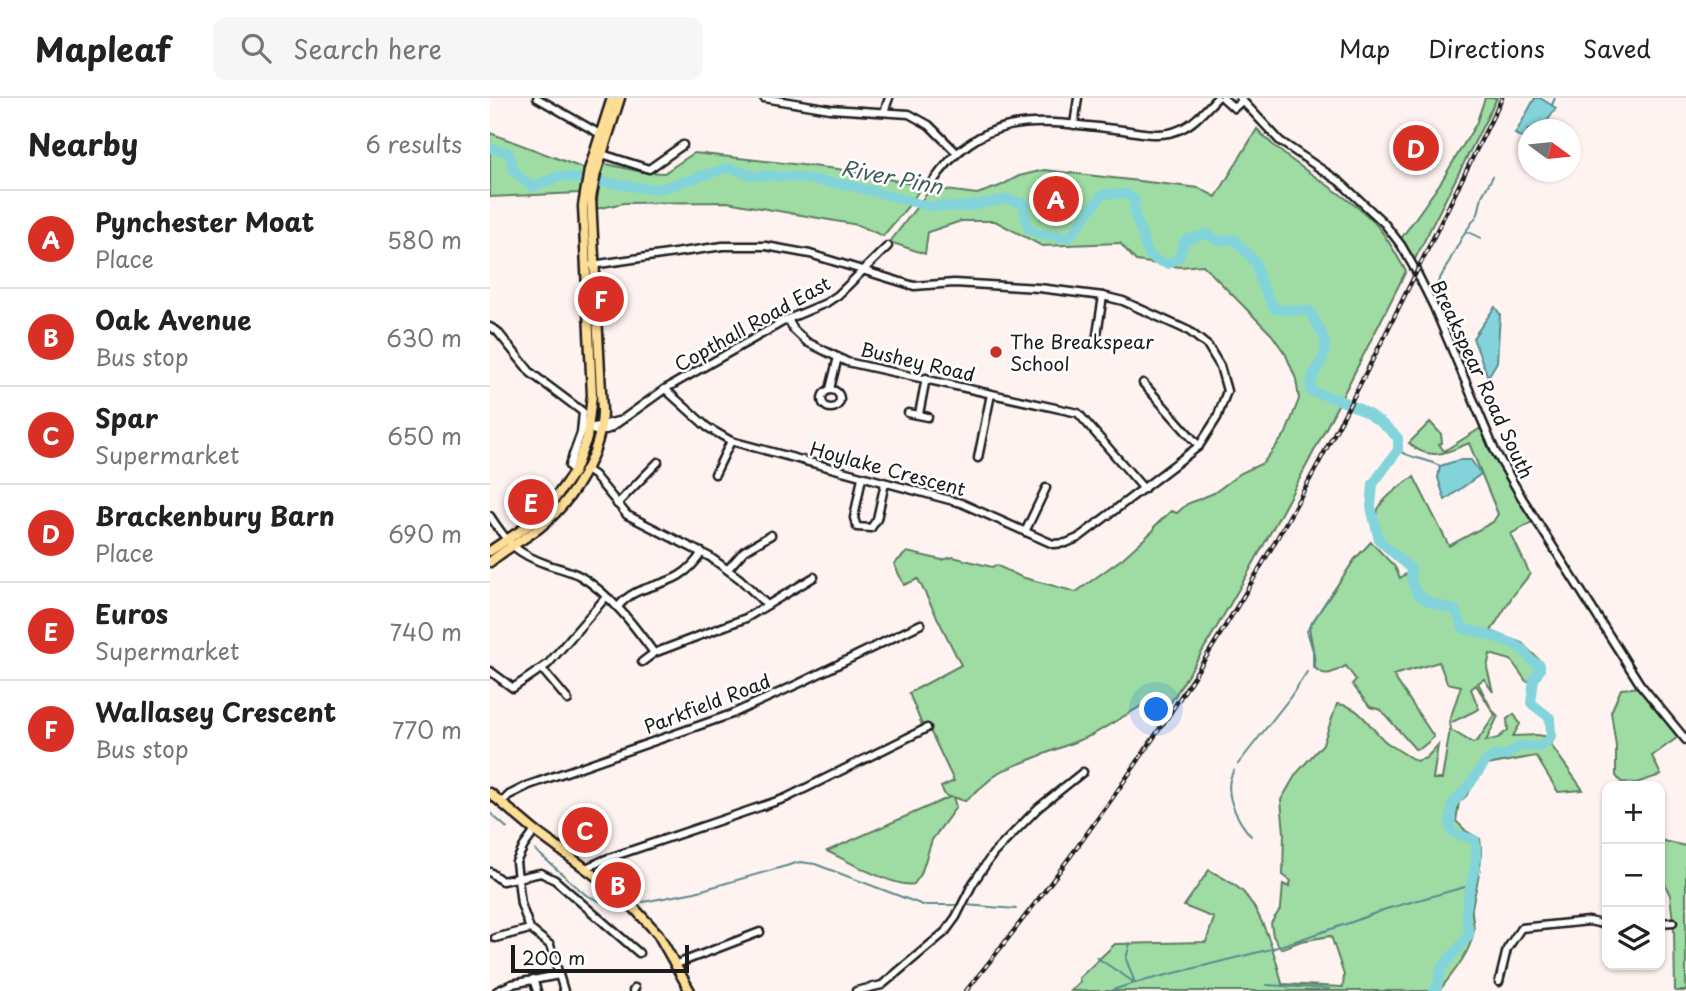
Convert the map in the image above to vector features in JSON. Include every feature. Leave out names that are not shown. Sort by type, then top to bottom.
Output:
[{"type":"main road","points":[[490,562],[543,514],[574,472],[584,451],[593,396],[588,195],[612,98]]},
{"type":"main road","points":[[592,171],[602,154],[604,130],[620,98]]},
{"type":"main road","points":[[490,551],[532,533],[552,515],[585,469],[602,428],[590,265]]},
{"type":"main road","points":[[490,793],[535,831],[623,896],[658,934],[688,991]]},
{"type":"street","points":[[537,98],[604,130]]},
{"type":"street","points":[[764,98],[904,113],[919,119],[956,152]]},
{"type":"street","points":[[884,111],[889,98]]},
{"type":"street","points":[[1074,125],[1078,98]]},
{"type":"street","points":[[932,183],[956,152],[983,135],[1017,124],[1040,122],[1162,135],[1183,129],[1217,98]]},
{"type":"street","points":[[1223,98],[1234,107],[1241,99]]},
{"type":"street","name":"Breakspear Road South","points":[[1241,99],[1280,141],[1340,182],[1384,223],[1401,245],[1434,307],[1495,451],[1521,498],[1640,684],[1686,740]]},
{"type":"street","points":[[602,154],[649,169],[682,145]]},
{"type":"street","name":"Hoylake Crescent","points":[[590,265],[723,246],[766,246],[810,254],[914,286],[954,283],[1039,288],[1103,296],[1123,301],[1189,331],[1208,346],[1220,366],[1227,391],[1217,418],[1199,446],[1078,538],[1053,544],[961,503],[731,441],[707,427],[665,389]]},
{"type":"street","name":"Copthall Road East","points":[[586,427],[602,428],[623,419],[665,389],[788,319],[832,299],[888,246]]},
{"type":"street","points":[[1096,341],[1103,296]]},
{"type":"street","name":"Bushey Road","points":[[788,319],[794,330],[807,342],[847,362],[1078,413],[1144,489]]},
{"type":"street","points":[[490,327],[497,331],[531,373],[583,412],[586,427]]},
{"type":"street","points":[[830,389],[838,357]]},
{"type":"street","points":[[919,414],[926,378]]},
{"type":"street","points":[[1143,383],[1199,446]]},
{"type":"street","points":[[978,458],[991,394]]},
{"type":"street","points":[[908,413],[928,417]]},
{"type":"street","points":[[715,474],[731,441]]},
{"type":"street","points":[[617,504],[658,461]]},
{"type":"street","points":[[652,468],[659,473]]},
{"type":"street","points":[[585,469],[594,474],[631,518],[702,552],[728,569],[766,605]]},
{"type":"street","points":[[862,477],[854,518],[856,527],[871,528],[877,519],[885,483]]},
{"type":"street","points":[[1025,532],[1046,488]]},
{"type":"street","points":[[490,516],[492,526],[525,556],[579,575],[618,607],[654,653]]},
{"type":"street","points":[[728,569],[744,551],[771,535]]},
{"type":"street","points":[[618,607],[629,596],[685,573],[702,552]]},
{"type":"street","points":[[642,662],[654,653],[734,623],[814,577]]},
{"type":"street","points":[[490,671],[513,688],[542,669],[606,597]]},
{"type":"street","name":"Parkfield Road","points":[[501,803],[509,795],[529,785],[732,714],[921,624]]},
{"type":"street","points":[[542,669],[568,700]]},
{"type":"street","points":[[586,868],[786,798],[927,728]]},
{"type":"street","points":[[856,991],[880,988],[944,932],[963,905],[977,877],[1003,842],[1038,807],[1083,772]]},
{"type":"street","points":[[535,831],[516,862],[521,904],[530,929],[550,945],[564,991]]},
{"type":"street","points":[[490,872],[502,881],[541,873],[555,880],[639,953]]},
{"type":"street","points":[[1499,982],[1507,949],[1521,928],[1589,921],[1602,924]]},
{"type":"street","points":[[1665,923],[1674,922]]},
{"type":"street","points":[[495,938],[530,929]]},
{"type":"street","points":[[674,965],[760,932]]},
{"type":"street","points":[[497,991],[512,984],[559,975]]},
{"type":"street","points":[[533,979],[537,991]]},
{"type":"green space","points":[[1485,98],[1497,98],[1413,263],[1398,243],[1441,182],[1476,124]]},
{"type":"green space","points":[[1257,129],[1284,154],[1373,221],[1387,238],[1406,271],[1318,444],[1225,614],[1157,724],[1143,705],[1092,735],[999,772],[965,801],[953,797],[956,807],[932,840],[921,874],[914,884],[884,878],[827,851],[950,797],[945,795],[941,787],[954,781],[927,724],[922,725],[909,693],[961,665],[918,579],[904,585],[894,564],[907,552],[942,560],[953,557],[992,567],[996,565],[1021,577],[1076,592],[1123,558],[1171,511],[1177,513],[1187,504],[1214,493],[1241,473],[1263,463],[1286,433],[1299,399],[1296,379],[1286,355],[1272,335],[1203,265],[1180,267],[1136,261],[1120,243],[1042,246],[995,221],[961,221],[928,232],[925,254],[890,242],[931,188],[977,194],[1019,176],[1044,170],[1199,188],[1216,197]]},
{"type":"green space","points":[[490,133],[585,169],[580,193],[490,197]]},
{"type":"green space","points":[[694,153],[838,169],[922,186],[883,236],[858,225],[727,202],[624,203],[596,209],[602,163],[642,172],[664,173]]},
{"type":"green space","points":[[1430,422],[1441,434],[1442,443],[1439,444],[1444,451],[1481,428],[1532,522],[1511,534],[1530,574],[1491,631],[1522,643],[1543,664],[1543,671],[1537,682],[1526,681],[1511,660],[1490,654],[1487,668],[1493,692],[1484,679],[1478,683],[1498,716],[1486,741],[1498,738],[1508,730],[1507,719],[1514,714],[1520,724],[1513,736],[1538,735],[1554,738],[1551,745],[1583,790],[1558,792],[1536,756],[1487,765],[1459,802],[1456,821],[1480,839],[1480,865],[1472,908],[1474,931],[1463,957],[1439,991],[1071,991],[1080,982],[1079,978],[1115,944],[1206,942],[1214,918],[1184,906],[1209,870],[1242,891],[1256,910],[1282,984],[1343,987],[1344,975],[1331,936],[1301,941],[1281,949],[1273,936],[1271,923],[1281,908],[1283,884],[1289,887],[1291,881],[1283,875],[1284,833],[1281,800],[1296,774],[1323,744],[1337,704],[1345,705],[1359,713],[1380,737],[1416,761],[1426,758],[1438,745],[1433,779],[1442,779],[1449,722],[1461,686],[1447,683],[1439,662],[1393,675],[1434,737],[1421,748],[1415,749],[1381,710],[1370,707],[1352,684],[1356,680],[1346,666],[1327,674],[1315,668],[1309,627],[1355,559],[1371,542],[1395,567],[1400,578],[1413,569],[1385,544],[1378,528],[1377,516],[1386,498],[1414,477],[1449,546],[1493,522],[1498,514],[1469,443],[1445,452],[1431,454],[1416,449],[1409,443]],"holes":[[[1476,685],[1495,715],[1473,743],[1451,730],[1450,723],[1479,709],[1471,689]]]},
{"type":"green space","points":[[1642,687],[1678,737],[1652,756],[1661,775],[1642,781],[1620,781],[1616,776],[1616,746],[1611,712],[1621,689]]},
{"type":"green space","points":[[1665,841],[1686,846],[1686,991],[1675,991],[1674,931],[1670,895],[1665,884]]},
{"type":"water","points":[[1535,98],[1540,98],[1556,108],[1549,119],[1523,119]]},
{"type":"water","points":[[1495,307],[1500,314],[1497,362],[1488,377],[1473,338]]},
{"type":"water","points":[[1459,460],[1471,460],[1481,474],[1445,500],[1438,478],[1440,466]]},
{"type":"waterway","points":[[1552,105],[1555,98]]},
{"type":"waterway","name":"River Pinn","points":[[490,148],[509,153],[513,170],[532,187],[559,176],[652,189],[663,188],[727,168],[752,175],[795,177],[852,186],[928,206],[964,207],[1007,199],[1025,204],[1028,228],[1038,234],[1069,238],[1103,194],[1127,194],[1135,200],[1135,217],[1148,253],[1155,259],[1168,264],[1179,257],[1185,240],[1206,234],[1220,241],[1234,239],[1256,263],[1261,283],[1274,309],[1310,311],[1321,331],[1325,350],[1312,379],[1311,392],[1358,408],[1379,421],[1398,438],[1398,450],[1373,484],[1371,507],[1379,540],[1411,569],[1414,588],[1423,598],[1455,610],[1464,629],[1513,644],[1540,665],[1534,679],[1531,703],[1550,718],[1551,735],[1548,741],[1540,747],[1519,746],[1507,755],[1494,756],[1486,761],[1452,804],[1450,828],[1453,833],[1475,840],[1476,860],[1466,910],[1469,935],[1441,969],[1437,987],[1433,991]]},
{"type":"waterway","points":[[1481,238],[1466,231],[1478,214],[1482,196],[1493,176]]},
{"type":"waterway","points":[[1051,184],[1038,185],[1041,218],[1074,216],[1071,183],[1058,184]]},
{"type":"waterway","points":[[1436,286],[1465,232]]},
{"type":"waterway","points":[[1398,450],[1440,466]]},
{"type":"waterway","points":[[1313,668],[1313,651],[1307,631],[1328,598]]},
{"type":"waterway","points":[[1238,764],[1307,672]]},
{"type":"waterway","points":[[1234,770],[1229,787],[1232,805],[1251,836]]},
{"type":"waterway","points":[[490,813],[507,828]]},
{"type":"waterway","points":[[535,850],[586,895],[617,909]]},
{"type":"waterway","points":[[643,902],[695,892],[800,862],[815,864],[923,905],[959,905]]},
{"type":"waterway","points":[[1096,957],[1135,983],[1271,949],[1386,909],[1472,885]]},
{"type":"waterway","points":[[965,905],[1016,909]]},
{"type":"waterway","points":[[1112,990],[1135,983],[1126,959],[1130,943]]},
{"type":"waterway","points":[[1267,985],[1329,989]]},
{"type":"railway","points":[[966,991],[1095,823],[1174,707],[1249,587],[1341,420],[1502,98]]},
{"type":"place","name":"Brackenbury Barn","points":[[1416,148]]},
{"type":"place","name":"Pynchester Moat","points":[[1056,199]]},
{"type":"place","name":"Wallasey Crescent","points":[[601,299]]},
{"type":"place","name":"The Breakspear School","points":[[996,352]]},
{"type":"place","name":"Euros","points":[[531,502]]},
{"type":"place","name":"Spar","points":[[585,830]]},
{"type":"place","name":"Oak Avenue","points":[[618,885]]}]
